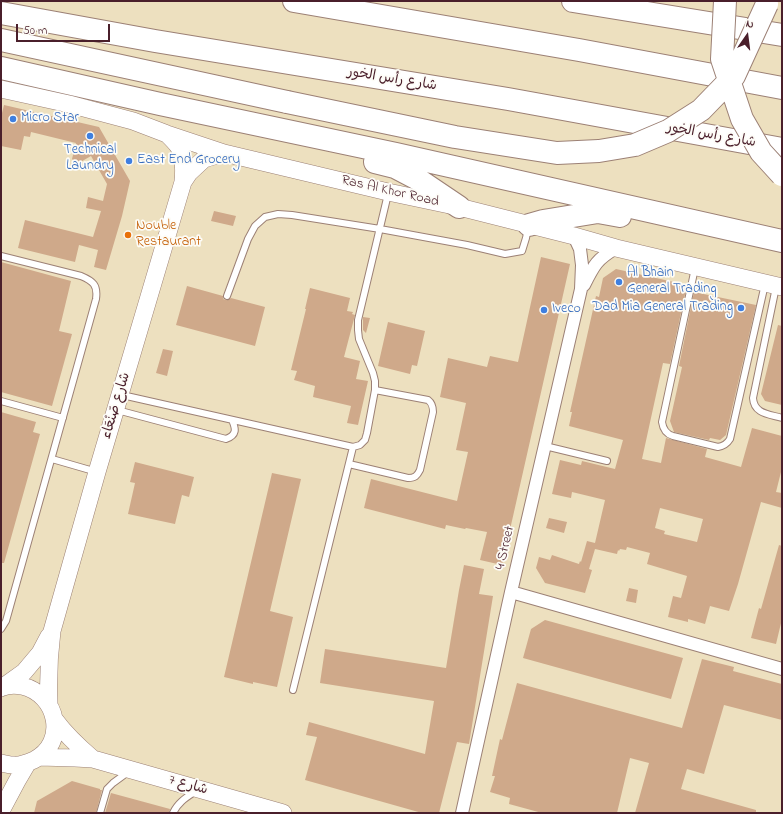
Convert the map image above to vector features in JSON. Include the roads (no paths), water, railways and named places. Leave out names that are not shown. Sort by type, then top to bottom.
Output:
[{"type":"highway","points":[[294,1],[571,49],[782,88]]},
{"type":"highway","points":[[573,1],[782,35]]},
{"type":"highway","points":[[725,1],[722,59],[742,119],[761,152],[782,175]]},
{"type":"highway","points":[[1,40],[455,137],[557,153],[599,151],[636,144],[668,131],[701,110],[734,76],[767,1]]},
{"type":"highway","name":"شارع رأس الخور","points":[[1,13],[155,41],[508,99],[782,149]]},
{"type":"highway","points":[[1,68],[160,104],[396,154],[782,241]]},
{"type":"highway","points":[[160,104],[273,137],[395,167],[416,178],[459,207]]},
{"type":"highway","points":[[529,225],[543,221],[598,212],[643,221],[678,217]]},
{"type":"street","name":"Ras Al Khor Road","points":[[1,90],[102,112],[133,121],[224,153],[388,192],[459,207],[616,248],[775,285]]},
{"type":"street","name":"شارع صَنْعَاء","points":[[33,761],[47,750],[55,731],[52,712],[49,661],[52,630],[183,182],[184,173],[182,155],[179,147],[167,134]]},
{"type":"street","name":"شارع صَنْعَاء","points":[[183,182],[204,159],[224,153]]},
{"type":"street","name":"4 Street","points":[[462,813],[511,592],[581,290],[582,265],[580,249],[574,236]]},
{"type":"street","name":"4 Street","points":[[581,290],[592,267],[603,256],[616,248]]},
{"type":"street","points":[[511,592],[782,669]]},
{"type":"street","name":"شارع صَنْعَاء","points":[[2,687],[24,672],[40,653],[52,630]]},
{"type":"street","name":"شارع 7","points":[[2,687],[16,685],[29,688],[41,695],[66,734],[79,748],[93,759]]},
{"type":"street","name":"شارع 7","points":[[1,763],[14,765],[33,761],[75,758],[93,759],[283,813]]},
{"type":"street","points":[[1,811],[16,781],[33,761]]},
{"type":"lane","points":[[118,402],[232,420],[353,447],[360,445],[365,440],[367,433],[375,390],[375,381],[359,339],[358,320],[388,192]]},
{"type":"lane","points":[[227,296],[248,239],[255,226],[265,217],[278,214],[292,215],[468,245],[505,254],[522,251],[529,225]]},
{"type":"lane","points":[[1,256],[88,279],[94,284],[97,291],[52,459],[6,621],[1,629]]},
{"type":"lane","points":[[695,266],[662,422],[664,430],[670,435],[718,447],[726,445],[730,439],[775,285]]},
{"type":"lane","points":[[775,285],[753,403],[759,411],[782,418]]},
{"type":"lane","points":[[349,464],[408,478],[414,478],[418,475],[420,470],[433,412],[432,403],[428,400],[375,390]]},
{"type":"lane","points":[[1,401],[63,418]]},
{"type":"lane","points":[[118,402],[226,439],[232,437],[235,432],[235,426],[232,420]]},
{"type":"lane","points":[[545,446],[607,461]]},
{"type":"lane","points":[[293,690],[353,447]]},
{"type":"lane","points":[[52,459],[97,472]]},
{"type":"lane","points":[[100,813],[107,789],[112,783],[131,770]]},
{"type":"lane","points":[[174,813],[175,808],[180,802],[199,789]]},
{"type":"place","name":"Micro Star","points":[[13,119]]},
{"type":"place","name":"Technical Laundry","points":[[90,136]]},
{"type":"place","name":"East End Grocery","points":[[129,161]]},
{"type":"place","name":"Nouble Restaurant","points":[[128,235]]},
{"type":"place","name":"Al Bhain General Trading","points":[[619,282]]},
{"type":"place","name":"Dad Mia General Trading","points":[[741,308]]},
{"type":"place","name":"Iveco","points":[[544,310]]}]
